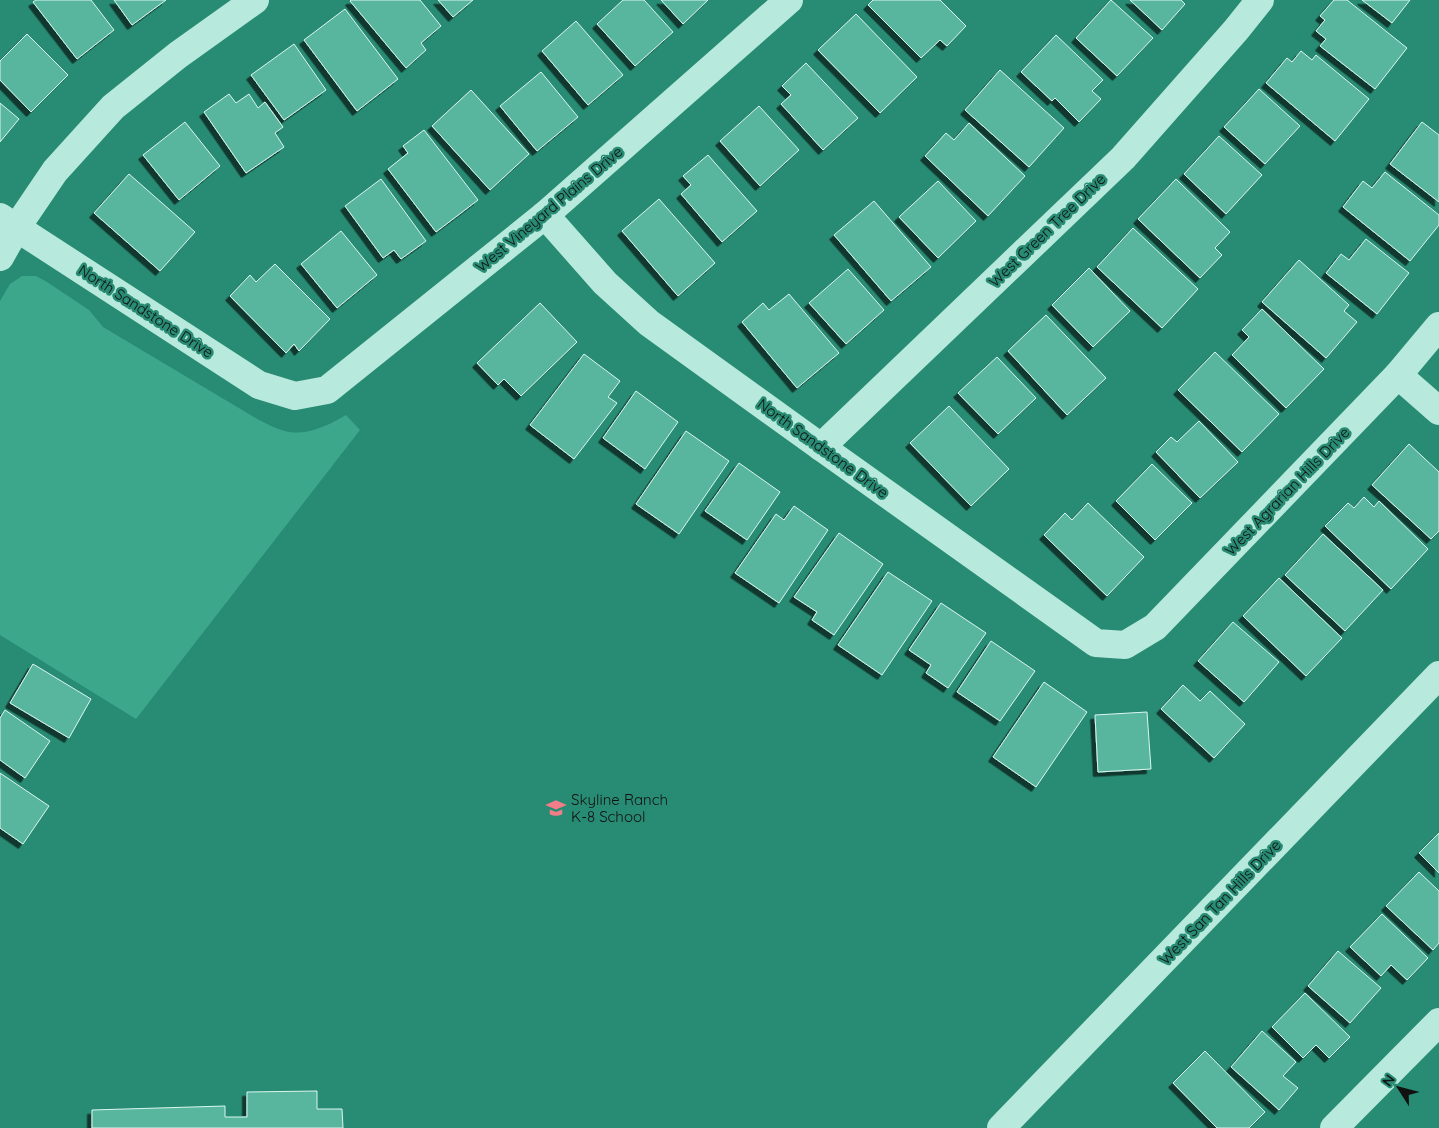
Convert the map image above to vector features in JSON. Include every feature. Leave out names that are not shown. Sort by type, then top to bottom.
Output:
[{"type":"street","points":[[0,257],[8,222],[113,107],[178,55],[254,0]]},
{"type":"street","name":"West Vineyard Plains Drive","points":[[295,396],[326,390],[545,215],[789,0]]},
{"type":"street","name":"West Green Tree Drive","points":[[821,447],[1123,158],[1236,30],[1260,0]]},
{"type":"street","name":"North Sandstone Drive","points":[[545,215],[605,283],[650,323],[1096,643],[1125,646]]},
{"type":"street","name":"North Sandstone Drive","points":[[8,222],[259,385],[295,396]]},
{"type":"street","name":"West Agrarian Hills Drive","points":[[1125,646],[1155,627],[1398,375],[1439,326]]},
{"type":"street","points":[[1398,375],[1439,411]]},
{"type":"street","name":"West San Tan Hills Drive","points":[[1000,1128],[1439,675]]},
{"type":"street","points":[[1334,1128],[1439,1022]]},
{"type":"green space","points":[[22,276],[36,276],[47,282],[89,310],[103,327],[259,420],[278,429],[293,432],[309,431],[332,423],[346,415],[360,430],[136,719],[0,635],[0,301],[10,284]]},
{"type":"building","points":[[36,0],[91,0],[114,30],[77,59],[33,2]]},
{"type":"building","points":[[114,0],[166,0],[132,25]]},
{"type":"building","points":[[351,0],[420,0],[441,26],[421,43],[426,50],[406,68]]},
{"type":"building","points":[[438,0],[473,0],[453,17]]},
{"type":"building","points":[[623,0],[644,0],[673,32],[635,66],[597,24]]},
{"type":"building","points":[[661,0],[708,0],[683,24]]},
{"type":"building","points":[[873,0],[940,0],[966,26],[947,46],[940,40],[921,58],[868,5]]},
{"type":"building","points":[[1111,0],[1153,38],[1117,76],[1076,38]]},
{"type":"building","points":[[1130,0],[1181,0],[1185,4],[1162,30]]},
{"type":"building","points":[[1334,0],[1347,0],[1407,48],[1375,89],[1320,46],[1326,39],[1316,31],[1325,20],[1320,16]]},
{"type":"building","points":[[1362,0],[1410,0],[1392,23]]},
{"type":"building","points":[[345,9],[398,79],[357,111],[304,40]]},
{"type":"building","points":[[856,14],[917,77],[880,113],[818,50]]},
{"type":"building","points":[[576,21],[623,75],[588,105],[542,51]]},
{"type":"building","points":[[27,34],[68,75],[31,112],[0,80],[0,61]]},
{"type":"building","points":[[1056,35],[1103,80],[1092,91],[1101,99],[1079,122],[1055,98],[1052,101],[1021,72]]},
{"type":"building","points":[[294,44],[326,90],[284,120],[251,75]]},
{"type":"building","points":[[1301,51],[1312,60],[1316,55],[1369,99],[1335,141],[1266,83],[1287,58],[1292,62]]},
{"type":"building","points":[[806,63],[858,118],[823,150],[781,104],[791,95],[782,86]]},
{"type":"building","points":[[1000,70],[1064,128],[1029,167],[965,110]]},
{"type":"building","points":[[541,72],[578,117],[537,151],[500,106]]},
{"type":"building","points":[[1259,89],[1300,126],[1265,164],[1224,127]]},
{"type":"building","points":[[471,90],[529,154],[490,190],[432,126]]},
{"type":"building","points":[[229,94],[236,103],[249,94],[258,108],[265,102],[283,127],[275,133],[284,147],[246,173],[204,112]]},
{"type":"building","points":[[0,103],[19,119],[0,142]]},
{"type":"building","points":[[759,106],[799,150],[760,186],[720,141]]},
{"type":"building","points":[[185,122],[220,166],[179,200],[143,155]]},
{"type":"building","points":[[1422,122],[1439,135],[1439,202],[1390,164]]},
{"type":"building","points":[[969,123],[1025,176],[988,216],[925,156],[946,133],[954,140]]},
{"type":"building","points":[[424,130],[478,200],[436,232],[388,169],[408,153],[403,146]]},
{"type":"building","points":[[1219,136],[1262,175],[1226,214],[1184,174]]},
{"type":"building","points":[[708,155],[757,211],[722,242],[681,194],[691,185],[683,176]]},
{"type":"building","points":[[1385,172],[1439,215],[1439,225],[1410,261],[1343,207],[1363,181],[1372,188]]},
{"type":"building","points":[[129,174],[195,232],[160,271],[94,213]]},
{"type":"building","points":[[381,179],[426,241],[401,259],[394,250],[383,258],[345,206]]},
{"type":"building","points":[[1176,179],[1230,232],[1215,248],[1222,255],[1200,278],[1138,219]]},
{"type":"building","points":[[938,181],[976,221],[938,258],[899,217]]},
{"type":"building","points":[[659,199],[715,263],[678,296],[622,231]]},
{"type":"building","points":[[874,201],[931,267],[891,301],[834,235]]},
{"type":"building","points":[[1133,228],[1198,289],[1162,328],[1097,267]]},
{"type":"building","points":[[341,231],[377,275],[337,308],[301,264]]},
{"type":"building","points":[[1366,239],[1409,273],[1377,314],[1326,273],[1341,254],[1349,260]]},
{"type":"building","points":[[1299,260],[1349,305],[1344,311],[1357,322],[1326,358],[1262,302]]},
{"type":"building","points":[[275,264],[330,319],[299,351],[294,344],[286,353],[230,296],[250,275],[256,282]]},
{"type":"building","points":[[1089,268],[1130,311],[1093,347],[1052,305]]},
{"type":"building","points":[[848,269],[884,310],[846,344],[809,303]]},
{"type":"building","points":[[789,294],[839,353],[797,388],[742,322],[763,303],[769,310]]},
{"type":"building","points":[[540,303],[577,342],[521,396],[504,379],[498,385],[477,363]]},
{"type":"building","points":[[1262,309],[1324,369],[1286,408],[1232,355],[1249,337],[1242,330]]},
{"type":"building","points":[[1046,315],[1106,378],[1067,415],[1008,351]]},
{"type":"building","points":[[1215,352],[1279,414],[1242,452],[1178,390]]},
{"type":"building","points":[[584,354],[620,381],[608,397],[617,403],[574,459],[530,425]]},
{"type":"building","points":[[997,357],[1036,398],[998,434],[958,393]]},
{"type":"building","points":[[636,391],[678,422],[645,469],[603,438]]},
{"type":"building","points":[[949,406],[1009,469],[971,506],[910,443]]},
{"type":"building","points":[[1199,421],[1238,462],[1200,498],[1156,452],[1171,437],[1177,442]]},
{"type":"building","points":[[686,431],[729,461],[679,534],[636,504]]},
{"type":"building","points":[[1409,444],[1439,472],[1439,531],[1431,539],[1372,485]]},
{"type":"building","points":[[739,463],[780,492],[747,540],[705,511]]},
{"type":"building","points":[[1152,464],[1192,503],[1155,540],[1116,501]]},
{"type":"building","points":[[1364,497],[1374,507],[1379,501],[1428,549],[1391,589],[1325,526],[1348,503],[1354,508]]},
{"type":"building","points":[[1088,503],[1144,557],[1107,596],[1044,535],[1065,513],[1072,520]]},
{"type":"building","points":[[794,506],[828,530],[779,603],[735,573],[776,514],[784,520]]},
{"type":"building","points":[[839,533],[883,564],[834,635],[812,620],[817,612],[794,597]]},
{"type":"building","points":[[1323,534],[1383,590],[1345,631],[1285,575]]},
{"type":"building","points":[[888,572],[932,601],[882,675],[838,645]]},
{"type":"building","points":[[1279,578],[1342,638],[1306,676],[1243,616]]},
{"type":"building","points":[[941,603],[986,633],[948,688],[926,673],[931,665],[909,650]]},
{"type":"building","points":[[1233,622],[1279,662],[1244,702],[1198,661]]},
{"type":"building","points":[[991,641],[1035,671],[1000,721],[957,692]]},
{"type":"building","points":[[33,664],[91,699],[69,738],[10,703]]},
{"type":"building","points":[[1044,682],[1087,712],[1036,787],[993,757]]},
{"type":"building","points":[[1183,685],[1200,701],[1210,691],[1245,724],[1214,758],[1161,709]]},
{"type":"building","points":[[5,710],[50,741],[25,778],[0,760],[0,718]]},
{"type":"building","points":[[1147,712],[1151,769],[1098,772],[1095,715]]},
{"type":"building","points":[[0,773],[49,806],[23,844],[0,828]]},
{"type":"building","points":[[1439,833],[1439,873],[1419,853]]},
{"type":"building","points":[[1419,872],[1439,891],[1439,943],[1433,950],[1386,906]]},
{"type":"building","points":[[1382,914],[1428,958],[1407,980],[1391,965],[1381,976],[1350,947]]},
{"type":"building","points":[[1338,951],[1381,988],[1350,1023],[1308,986]]},
{"type":"building","points":[[1305,993],[1350,1037],[1329,1058],[1316,1045],[1303,1058],[1272,1027]]},
{"type":"building","points":[[1262,1031],[1296,1062],[1283,1076],[1298,1088],[1279,1110],[1231,1067]]},
{"type":"building","points":[[1205,1051],[1265,1112],[1249,1128],[1217,1128],[1173,1083]]},
{"type":"building","points":[[317,1091],[317,1109],[342,1109],[343,1128],[92,1128],[92,1110],[225,1106],[225,1117],[247,1117],[247,1092]]},
{"type":"place","name":"Skyline Ranch K-8 School","points":[[556,808]]}]
